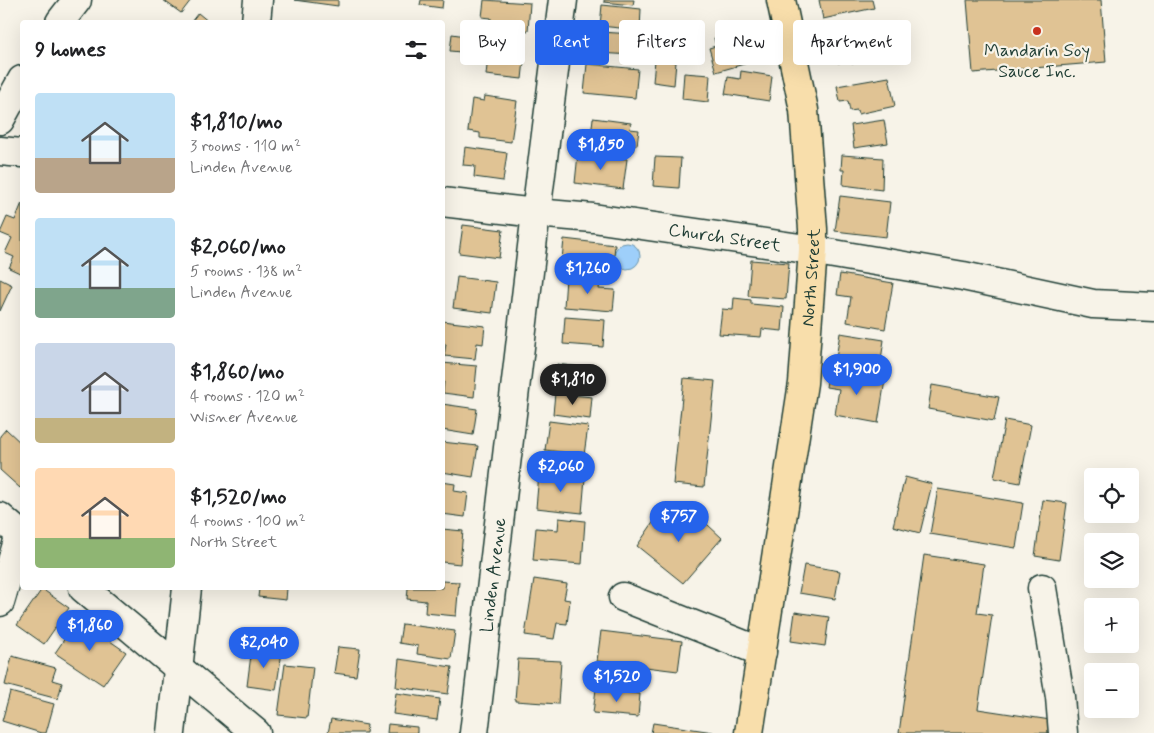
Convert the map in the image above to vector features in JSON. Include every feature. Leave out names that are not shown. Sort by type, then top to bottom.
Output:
[{"type":"main road","name":"North Street","points":[[749,733],[803,383],[813,250],[804,110],[781,0]]},
{"type":"street","points":[[62,20],[77,0]]},
{"type":"street","points":[[256,20],[258,0]]},
{"type":"street","name":"Linden Avenue","points":[[474,733],[563,0]]},
{"type":"street","points":[[0,120],[20,84]]},
{"type":"street","points":[[0,151],[20,153]]},
{"type":"street","name":"Church Street","points":[[445,202],[593,218],[813,250],[963,276],[1093,304],[1154,307]]},
{"type":"street","points":[[0,602],[14,529]]},
{"type":"street","points":[[1042,588],[1060,697],[1063,733]]},
{"type":"street","points":[[85,590],[256,733]]},
{"type":"street","points":[[171,733],[187,590]]},
{"type":"street","points":[[623,597],[762,652]]},
{"type":"water","points":[[627,243],[636,247],[640,256],[636,265],[627,269],[618,265],[614,256],[618,247]]},
{"type":"building","points":[[163,0],[191,0],[181,13]]},
{"type":"building","points":[[294,0],[338,0],[338,6]]},
{"type":"building","points":[[421,0],[443,0],[442,8],[420,5]]},
{"type":"building","points":[[484,0],[530,3],[528,31],[525,31],[525,20],[491,20],[491,18],[482,17]]},
{"type":"building","points":[[604,0],[634,0],[633,5],[604,2]]},
{"type":"building","points":[[819,0],[872,0],[874,8],[823,19]]},
{"type":"building","name":"Mandarin Soy Sauce Inc.","points":[[967,0],[1101,0],[1106,62],[973,73]]},
{"type":"building","points":[[602,5],[641,9],[640,20],[619,20],[619,28],[609,27],[609,20],[601,20]]},
{"type":"building","points":[[198,13],[207,20],[193,20]]},
{"type":"building","points":[[609,33],[619,33],[619,54],[609,54]]},
{"type":"building","points":[[452,34],[460,35],[460,52],[450,51]]},
{"type":"building","points":[[715,46],[715,65],[740,65],[716,72],[709,48]]},
{"type":"building","points":[[487,65],[524,65],[522,79],[486,75]]},
{"type":"building","points":[[587,65],[638,69],[635,98],[584,93]]},
{"type":"building","points":[[655,65],[676,65],[674,85],[653,82]]},
{"type":"building","points":[[741,71],[772,76],[769,101],[725,94],[728,77],[740,79]]},
{"type":"building","points":[[684,73],[710,75],[708,102],[682,99]]},
{"type":"building","points":[[889,77],[895,106],[858,114],[857,110],[850,111],[848,101],[840,102],[837,86]]},
{"type":"building","points":[[485,96],[517,101],[511,142],[480,138],[480,133],[468,131],[472,99],[484,101]]},
{"type":"building","points":[[593,118],[631,123],[630,129],[639,130],[637,145],[634,145],[633,151],[590,146]]},
{"type":"building","points":[[884,120],[888,143],[854,148],[851,125]]},
{"type":"building","points":[[465,147],[507,153],[503,181],[474,177],[475,166],[463,165]]},
{"type":"building","points":[[578,154],[627,159],[623,189],[575,183]]},
{"type":"building","points":[[842,155],[883,158],[882,190],[843,185]]},
{"type":"building","points":[[655,157],[681,158],[679,188],[653,186]]},
{"type":"building","points":[[840,196],[890,202],[886,237],[835,231]]},
{"type":"building","points":[[20,208],[20,273],[9,268],[14,257],[5,253],[12,238],[0,233],[7,217],[15,220]]},
{"type":"building","points":[[463,225],[503,230],[499,258],[459,253]]},
{"type":"building","points":[[564,239],[615,245],[612,276],[561,270]]},
{"type":"building","points":[[751,260],[789,263],[786,299],[748,296]]},
{"type":"building","points":[[840,274],[893,283],[885,329],[847,322],[851,297],[837,295]]},
{"type":"building","points":[[457,277],[496,282],[492,313],[453,308]]},
{"type":"building","points":[[566,278],[600,281],[599,289],[615,290],[613,311],[564,307]]},
{"type":"building","points":[[0,279],[12,285],[0,311]]},
{"type":"building","points":[[734,298],[751,300],[751,304],[784,307],[782,331],[762,329],[761,337],[719,334],[722,309],[733,310]]},
{"type":"building","points":[[565,317],[605,320],[603,347],[563,344]]},
{"type":"building","points":[[445,321],[485,326],[483,344],[477,343],[475,359],[445,356]]},
{"type":"building","points":[[840,333],[884,340],[879,373],[835,365]]},
{"type":"building","points":[[445,363],[477,366],[474,397],[445,393]]},
{"type":"building","points":[[557,364],[596,369],[593,393],[554,388]]},
{"type":"building","points":[[829,370],[885,380],[878,423],[835,415],[839,389],[826,387]]},
{"type":"building","points":[[684,378],[715,381],[704,487],[673,484]]},
{"type":"building","points":[[932,385],[999,397],[994,421],[928,409]]},
{"type":"building","points":[[555,393],[592,397],[590,419],[553,414]]},
{"type":"building","points":[[445,404],[477,409],[473,435],[445,430]]},
{"type":"building","points":[[1005,420],[1031,425],[1020,483],[994,478]]},
{"type":"building","points":[[549,421],[588,426],[584,455],[545,450]]},
{"type":"building","points":[[6,429],[20,442],[20,488],[0,470],[0,436]]},
{"type":"building","points":[[445,442],[478,446],[473,477],[445,472]]},
{"type":"building","points":[[539,474],[585,478],[582,513],[536,508]]},
{"type":"building","points":[[905,477],[932,484],[920,533],[893,526]]},
{"type":"building","points":[[445,482],[455,484],[454,491],[468,493],[465,517],[445,514]]},
{"type":"building","points":[[938,489],[1023,503],[1016,548],[930,534]]},
{"type":"building","points":[[1043,500],[1067,503],[1059,560],[1035,556]]},
{"type":"building","points":[[663,508],[687,521],[695,513],[722,538],[683,583],[637,546]]},
{"type":"building","points":[[559,518],[585,521],[582,564],[533,560],[536,528],[558,530]]},
{"type":"building","points":[[445,529],[463,531],[460,564],[445,562]]},
{"type":"building","points":[[924,555],[984,564],[977,613],[992,615],[978,709],[1057,721],[1055,733],[899,733]]},
{"type":"building","points":[[804,565],[840,571],[835,599],[799,593]]},
{"type":"building","points":[[534,579],[567,584],[564,599],[570,600],[567,624],[557,623],[554,639],[525,635]]},
{"type":"building","points":[[445,581],[459,582],[456,616],[425,613],[426,601],[407,599],[408,590],[445,590]]},
{"type":"building","points":[[41,590],[69,608],[44,644],[17,625]]},
{"type":"building","points":[[259,590],[287,590],[286,600],[258,597]]},
{"type":"building","points":[[795,612],[829,617],[825,646],[791,641]]},
{"type":"building","points":[[78,619],[126,652],[103,685],[55,653]]},
{"type":"building","points":[[402,624],[455,631],[451,659],[417,654],[418,646],[399,643]]},
{"type":"building","points":[[601,631],[682,641],[678,671],[597,661]]},
{"type":"building","points":[[252,647],[282,652],[276,690],[247,686]]},
{"type":"building","points":[[338,647],[360,649],[356,676],[334,673]]},
{"type":"building","points":[[12,656],[56,668],[52,680],[62,683],[58,699],[5,685]]},
{"type":"building","points":[[399,659],[452,667],[448,694],[396,687]]},
{"type":"building","points":[[518,659],[561,661],[558,704],[515,701]]},
{"type":"building","points":[[285,664],[313,667],[307,718],[278,715]]},
{"type":"building","points":[[596,689],[640,694],[638,717],[593,713]]},
{"type":"building","points":[[10,692],[54,704],[46,733],[2,721]]},
{"type":"building","points":[[396,693],[440,699],[437,720],[393,714]]},
{"type":"building","points":[[331,719],[367,725],[366,733],[328,733]]},
{"type":"building","points":[[653,723],[713,732],[713,733],[651,733]]},
{"type":"building","points":[[388,724],[417,727],[417,733],[387,733]]},
{"type":"place","name":"Mandarin Soy Sauce Inc.","points":[[1037,31]]}]
